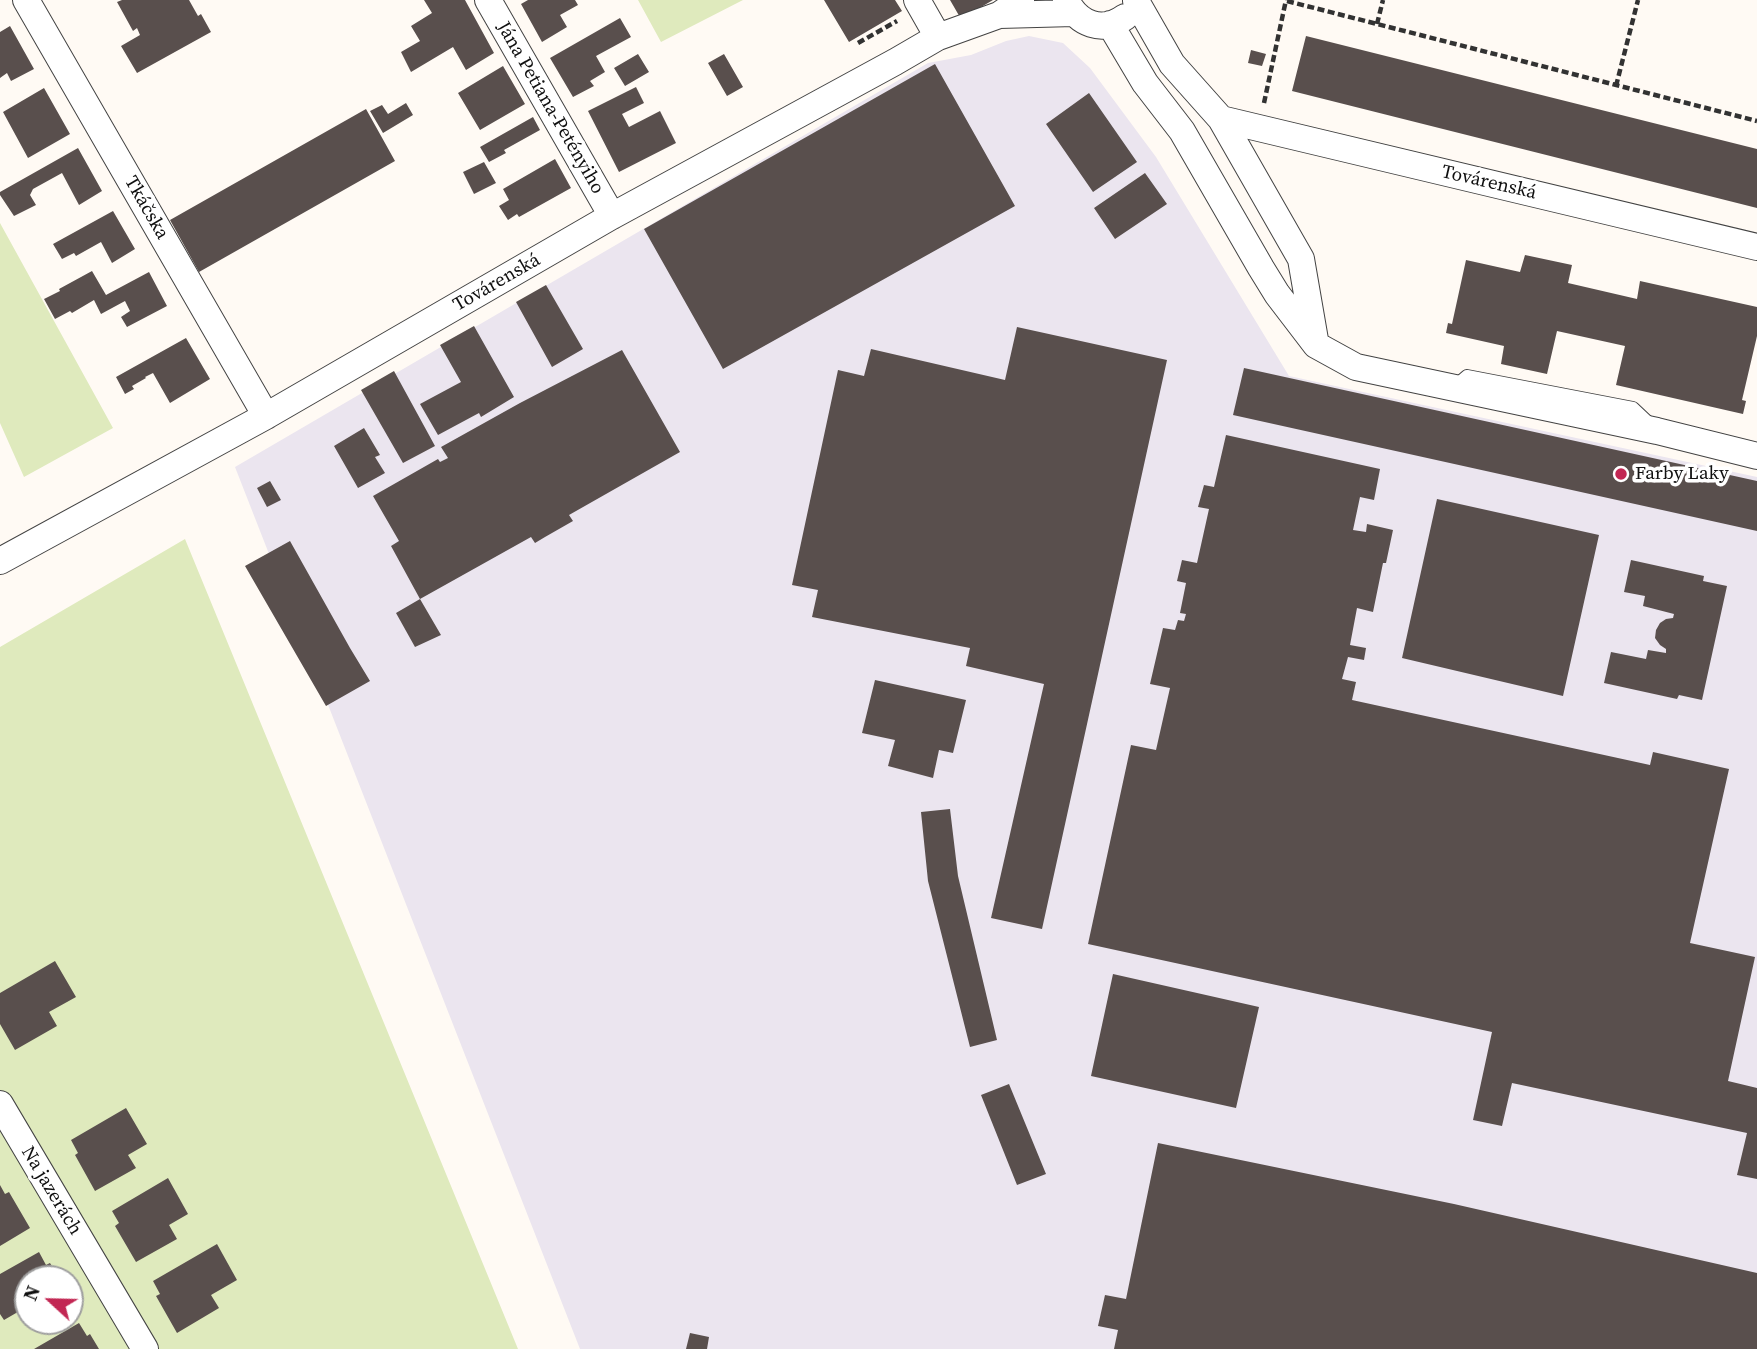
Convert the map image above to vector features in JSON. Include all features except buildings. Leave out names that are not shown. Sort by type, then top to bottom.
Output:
[{"type":"street","name":"Tkáčska","points":[[26,0],[266,416]]},
{"type":"street","name":"Jána Petiana-Petényiho","points":[[488,0],[612,216]]},
{"type":"street","points":[[1136,0],[1130,12],[1121,20],[1110,24],[1145,83],[1182,131],[1272,285],[1316,345],[1356,366],[1657,431],[1757,456]]},
{"type":"street","points":[[1136,0],[1172,64],[1221,119],[1301,259],[1316,345]]},
{"type":"street","name":"Továrenská","points":[[0,561],[266,416],[612,216],[938,37],[1010,7],[1070,7],[1084,21],[1097,25],[1110,24]]},
{"type":"street","points":[[909,9],[938,37]]},
{"type":"street","name":"Továrenská","points":[[1221,119],[1757,247]]},
{"type":"street","name":"Na jazerách","points":[[0,1104],[145,1349]]},
{"type":"path","points":[[1377,24],[1383,0]]},
{"type":"path","points":[[1616,86],[1638,0]]},
{"type":"path","points":[[1262,110],[1286,1],[1757,121]]},
{"type":"path","points":[[858,43],[909,9]]},
{"type":"shaded area","points":[[1029,36],[1063,43],[1090,68],[1156,157],[1289,376],[1757,477],[1757,1349],[580,1349],[235,467],[928,63],[971,55],[1006,41]]},
{"type":"green space","points":[[638,0],[743,0],[661,42]]},
{"type":"green space","points":[[0,223],[113,428],[24,477],[0,423]]},
{"type":"green space","points":[[185,539],[518,1349],[0,1349],[0,647]]},
{"type":"place","name":"Farby Laky","points":[[1621,474]]}]
